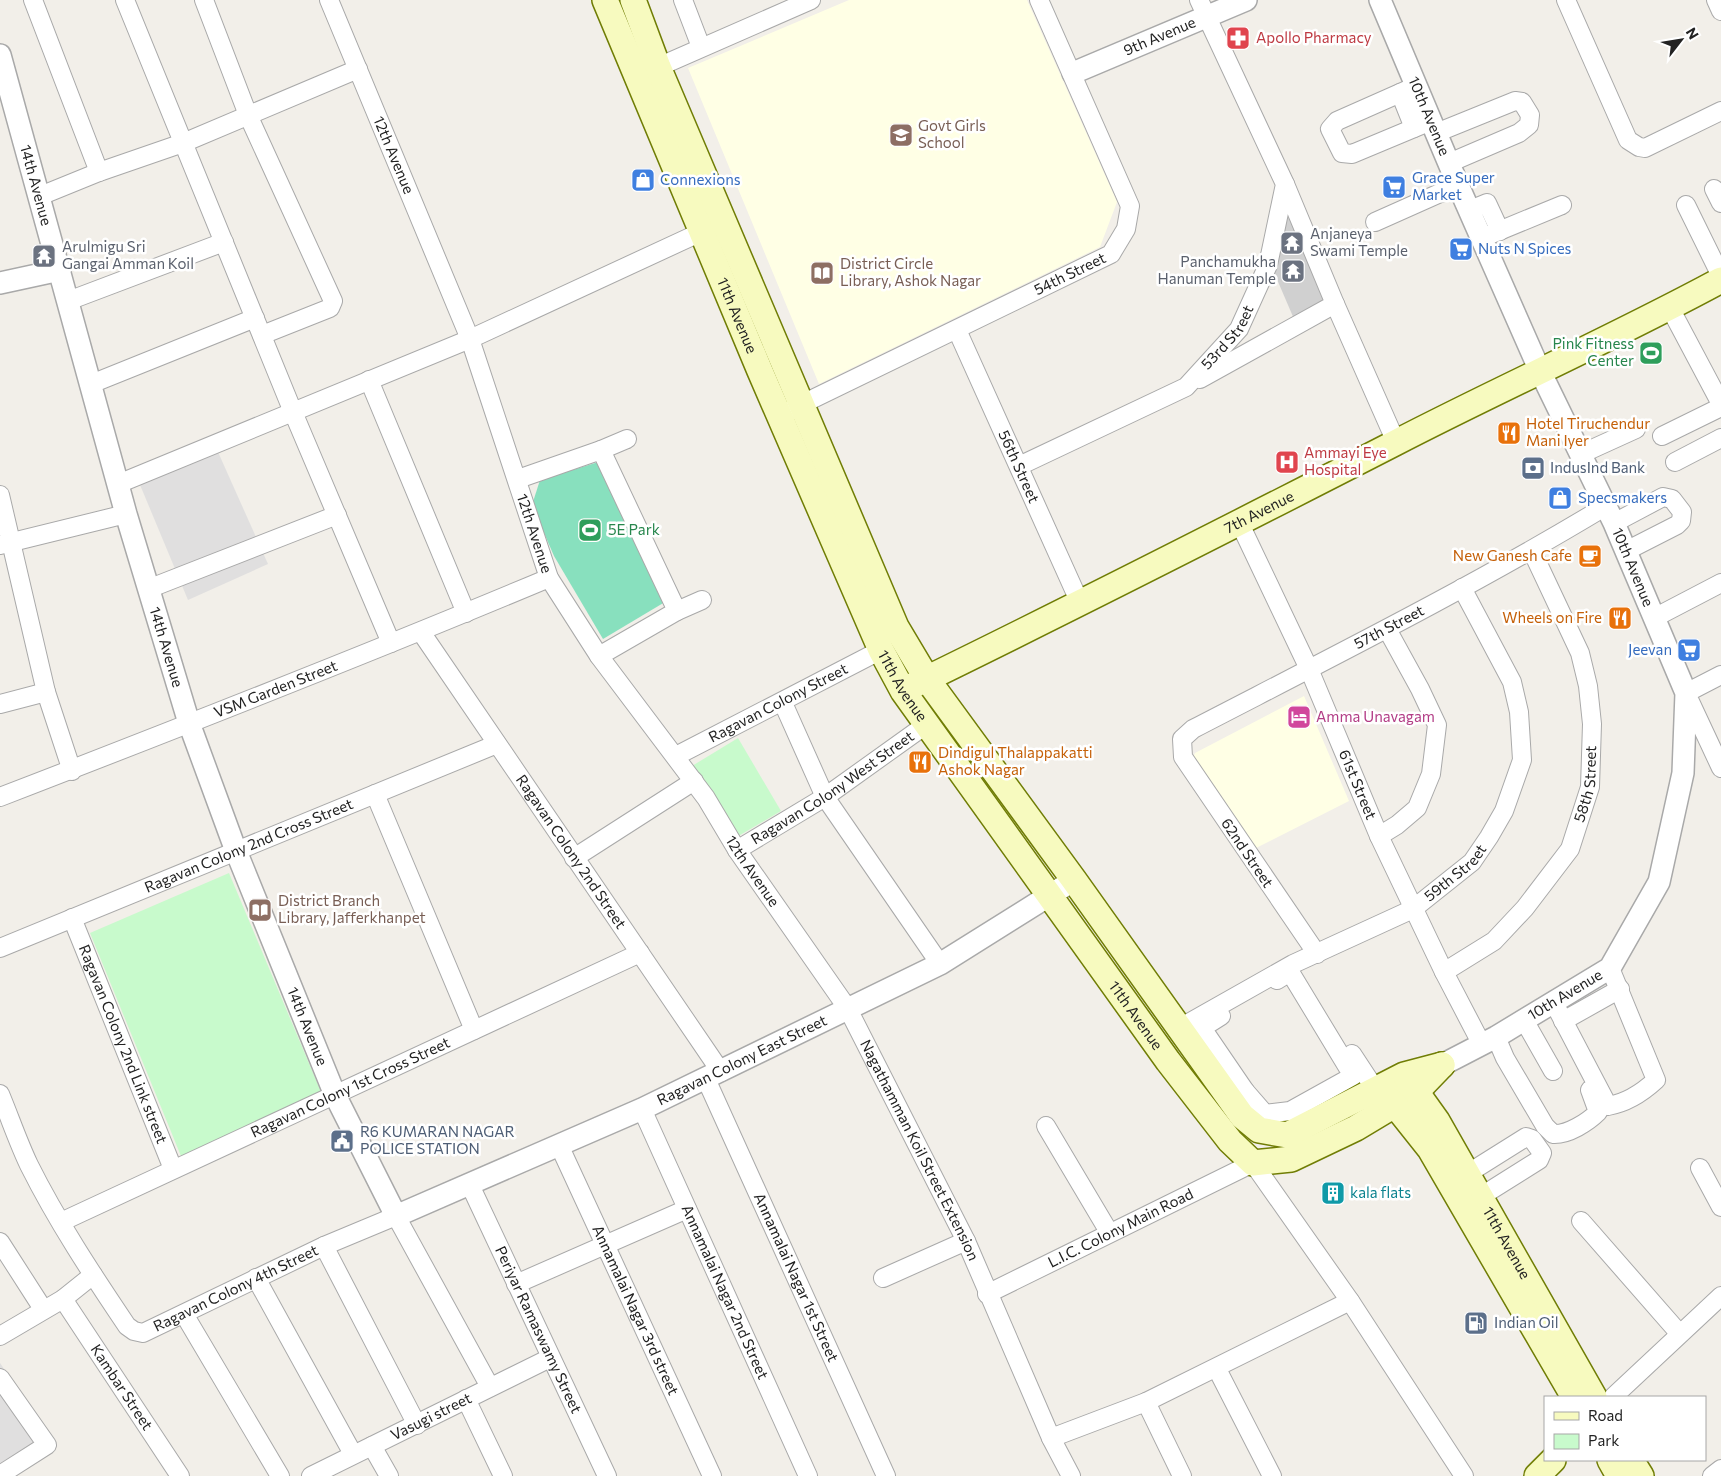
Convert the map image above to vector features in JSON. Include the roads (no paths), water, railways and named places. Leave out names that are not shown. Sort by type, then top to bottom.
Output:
[{"type":"main road","name":"11th Avenue","points":[[605,0],[648,71],[724,221],[896,627],[927,679],[1074,880],[1178,1029],[1238,1096],[1242,1116],[1259,1130],[1288,1135],[1375,1089],[1410,1084],[1442,1065]]},
{"type":"main road","name":"11th Avenue","points":[[633,0],[648,71],[701,232],[881,650],[903,690],[1050,898],[1168,1061],[1230,1141],[1254,1163],[1291,1159],[1356,1128],[1395,1105],[1410,1084]]},
{"type":"main road","name":"7th Avenue","points":[[903,690],[1240,524],[1396,442],[1670,308],[1721,280]]},
{"type":"main road","name":"11th Avenue","points":[[1410,1084],[1437,1121],[1484,1194],[1593,1396]]},
{"type":"main road","name":"11th Avenue","points":[[1375,1089],[1395,1105],[1430,1149],[1573,1396]]},
{"type":"main road","points":[[1537,1476],[1552,1461]]},
{"type":"main road","points":[[1611,1461],[1620,1476]]},
{"type":"main road","points":[[1632,1461],[1641,1476]]},
{"type":"street","points":[[33,0],[99,172]]},
{"type":"street","points":[[125,0],[293,412],[391,643]]},
{"type":"street","points":[[204,0],[248,115],[333,304],[330,308],[262,336]]},
{"type":"street","name":"12th Avenue","points":[[329,0],[470,338],[550,578],[599,656],[694,781],[737,850],[848,1009]]},
{"type":"street","points":[[683,0],[701,48]]},
{"type":"street","points":[[648,71],[809,0]]},
{"type":"street","name":"54th Street","points":[[779,416],[1111,254],[1126,229],[1130,206],[1040,0]]},
{"type":"street","name":"9th Avenue","points":[[1073,73],[1202,8],[1246,0]]},
{"type":"street","name":"10th Avenue","points":[[1380,0],[1408,90],[1427,127],[1449,163],[1470,210],[1491,234],[1540,371],[1610,514],[1686,693],[1683,773],[1659,882],[1610,968],[1559,1012],[1524,1020],[1442,1065]]},
{"type":"street","points":[[1566,0],[1628,140],[1633,144],[1645,148],[1721,111]]},
{"type":"street","points":[[1716,0],[1721,11]]},
{"type":"street","points":[[1202,8],[1285,184],[1396,442]]},
{"type":"street","name":"14th Avenue","points":[[0,55],[126,514],[189,723],[236,851],[336,1095],[396,1216]]},
{"type":"street","points":[[40,196],[99,172],[183,143],[358,69]]},
{"type":"street","points":[[1408,90],[1337,121],[1330,129],[1342,153],[1352,154],[1427,127],[1515,101],[1522,102],[1530,115],[1529,125],[1519,133],[1449,163]]},
{"type":"street","name":"53rd Street","points":[[1020,466],[1186,386],[1239,329],[1268,265],[1285,184]]},
{"type":"street","points":[[1375,222],[1458,185]]},
{"type":"street","points":[[1491,234],[1562,205]]},
{"type":"street","points":[[1686,205],[1721,276]]},
{"type":"street","points":[[118,484],[470,338],[724,221]]},
{"type":"street","points":[[68,301],[224,242]]},
{"type":"street","points":[[0,283],[60,270]]},
{"type":"street","points":[[1186,386],[1335,304]]},
{"type":"street","points":[[1662,436],[1721,405],[1670,308]]},
{"type":"street","points":[[91,384],[255,318]]},
{"type":"street","name":"56th Street","points":[[956,330],[1020,466],[1080,603]]},
{"type":"street","points":[[369,380],[466,613]]},
{"type":"street","points":[[1581,454],[1636,429]]},
{"type":"street","points":[[1675,462],[1721,438]]},
{"type":"street","points":[[518,479],[627,439]]},
{"type":"street","points":[[601,450],[677,611]]},
{"type":"street","points":[[0,495],[5,544],[46,692],[72,771]]},
{"type":"street","name":"57th Street","points":[[1181,750],[1182,740],[1193,728],[1387,629],[1532,551],[1610,514],[1663,497],[1672,499],[1682,512],[1681,521],[1677,526],[1626,551]]},
{"type":"street","points":[[5,544],[126,514]]},
{"type":"street","points":[[148,589],[337,516]]},
{"type":"street","name":"61st Street","points":[[1240,524],[1309,669],[1379,836],[1444,972],[1545,1126],[1554,1134],[1561,1134],[1592,1118],[1598,1112],[1595,1099],[1579,1070]]},
{"type":"street","name":"58th Street","points":[[1444,972],[1494,941],[1525,908],[1570,849],[1590,787],[1592,724],[1588,686],[1580,653],[1532,551]]},
{"type":"street","name":"VSM Garden Street","points":[[0,796],[72,771],[421,632],[550,578]]},
{"type":"street","points":[[1654,618],[1721,583]]},
{"type":"street","name":"59th Street","points":[[1178,1029],[1294,964],[1413,909],[1472,862],[1504,812],[1522,760],[1519,712],[1512,682],[1462,588]]},
{"type":"street","points":[[599,656],[677,611],[702,600]]},
{"type":"street","points":[[1379,836],[1397,825],[1417,808],[1431,774],[1436,725],[1420,689],[1387,629]]},
{"type":"street","name":"Ragavan Colony 2nd Street","points":[[421,632],[640,953],[713,1075]]},
{"type":"street","name":"Ragavan Colony Street","points":[[676,756],[783,703],[881,650]]},
{"type":"street","points":[[1721,675],[1686,693],[1721,768]]},
{"type":"street","points":[[0,704],[46,692]]},
{"type":"street","points":[[783,703],[825,797],[940,964]]},
{"type":"street","name":"Ragavan Colony West Street","points":[[737,850],[825,797],[927,724]]},
{"type":"street","name":"Ragavan Colony 2nd Cross Street","points":[[0,948],[497,744]]},
{"type":"street","name":"62nd Street","points":[[1181,750],[1183,757],[1235,836],[1317,954]]},
{"type":"street","points":[[574,858],[694,781]]},
{"type":"street","points":[[375,794],[474,1030]]},
{"type":"street","name":"Ragavan Colony East Street","points":[[396,1216],[642,1109],[940,964],[1050,898],[1074,880]]},
{"type":"street","name":"Ragavan Colony 2nd Link street","points":[[72,918],[173,1169]]},
{"type":"street","name":"Ragavan Colony 1st Cross Street","points":[[61,1222],[640,953]]},
{"type":"street","points":[[1294,964],[1375,1089]]},
{"type":"street","points":[[1610,968],[1620,989],[1656,1080],[1649,1087],[1619,1104],[1608,1106],[1559,1012],[1620,989]]},
{"type":"street","points":[[1290,972],[1353,1076],[1290,1111],[1265,1114],[1238,1096],[1202,1028],[1290,972]]},
{"type":"street","name":"Nagathamman Koil Street Extension","points":[[848,1009],[966,1241],[987,1294],[1051,1438],[1071,1476]]},
{"type":"street","points":[[1524,1020],[1553,1072]]},
{"type":"street","name":"Annamalai Nagar 1st Street","points":[[713,1075],[886,1476]]},
{"type":"street","name":"Ragavan Colony 4th Street","points":[[0,1094],[29,1164],[61,1222],[127,1326],[134,1331],[143,1333],[324,1246],[396,1216]]},
{"type":"street","name":"Annamalai Nagar 2nd Street","points":[[642,1109],[808,1476]]},
{"type":"street","points":[[1046,1126],[1109,1232]]},
{"type":"street","points":[[1470,1172],[1526,1138],[1532,1139],[1542,1153],[1539,1160],[1484,1194]]},
{"type":"street","name":"Annamalai Nagar 3rd street","points":[[558,1145],[712,1476]]},
{"type":"street","points":[[1254,1163],[1350,1301],[1464,1476]]},
{"type":"street","name":"L.I.C. Colony Main Road","points":[[987,1294],[1109,1232],[1254,1163]]},
{"type":"street","points":[[1700,1168],[1721,1207]]},
{"type":"street","name":"Periyar Ramaswamy Street","points":[[470,1184],[607,1476]]},
{"type":"street","points":[[516,1284],[688,1209]]},
{"type":"street","points":[[396,1216],[490,1388]]},
{"type":"street","points":[[1581,1221],[1679,1333]]},
{"type":"street","points":[[883,1278],[966,1241]]},
{"type":"street","points":[[0,1242],[43,1309]]},
{"type":"street","points":[[324,1246],[417,1425]]},
{"type":"street","points":[[0,1336],[43,1309],[63,1299],[93,1275]]},
{"type":"street","points":[[256,1278],[353,1454]]},
{"type":"street","points":[[1615,1396],[1679,1333],[1721,1296]]},
{"type":"street","name":"Kambar Street","points":[[63,1299],[180,1476]]},
{"type":"street","points":[[1051,1438],[1146,1402],[1217,1369],[1350,1301]]},
{"type":"street","points":[[184,1314],[280,1476]]},
{"type":"street","name":"Vasugi street","points":[[311,1476],[550,1358]]},
{"type":"street","points":[[1217,1369],[1272,1476]]},
{"type":"street","points":[[0,1378],[47,1444],[0,1475]]},
{"type":"street","points":[[466,1399],[503,1476]]},
{"type":"street","points":[[1146,1402],[1182,1476]]},
{"type":"street","points":[[372,1446],[389,1476]]},
{"type":"street","points":[[1712,1476],[1721,1469]]},
{"type":"place","name":"Apollo Pharmacy","points":[[1238,38]]},
{"type":"place","name":"Govt Girls School","points":[[901,135]]},
{"type":"place","name":"Connexions","points":[[643,180]]},
{"type":"place","name":"Grace Super Market","points":[[1394,187]]},
{"type":"place","name":"Anjaneya Swami Temple","points":[[1292,243]]},
{"type":"place","name":"Nuts N Spices","points":[[1461,249]]},
{"type":"place","name":"Arulmigu Sri Gangai Amman Koil","points":[[44,256]]},
{"type":"place","name":"Panchamukha Hanuman Temple","points":[[1293,271]]},
{"type":"place","name":"District Circle Library, Ashok Nagar","points":[[822,273]]},
{"type":"place","name":"Pink Fitness Center","points":[[1651,353]]},
{"type":"place","name":"Hotel Tiruchendur Mani Iyer","points":[[1509,433]]},
{"type":"place","name":"Ammayi Eye Hospital","points":[[1287,462]]},
{"type":"place","name":"IndusInd Bank","points":[[1533,468]]},
{"type":"place","name":"Specsmakers","points":[[1560,498]]},
{"type":"place","name":"5E Park","points":[[590,530]]},
{"type":"place","name":"New Ganesh Cafe","points":[[1590,556]]},
{"type":"place","name":"Wheels on Fire","points":[[1620,618]]},
{"type":"place","name":"Jeevan","points":[[1689,650]]},
{"type":"place","name":"Amma Unavagam","points":[[1299,717]]},
{"type":"place","name":"Dindigul Thalappakatti Ashok Nagar","points":[[920,762]]},
{"type":"place","name":"District Branch Library, Jafferkhanpet","points":[[260,910]]},
{"type":"place","name":"R6 KUMARAN NAGAR POLICE STATION","points":[[342,1141]]},
{"type":"place","name":"kala flats","points":[[1333,1193]]},
{"type":"place","name":"Indian Oil","points":[[1476,1323]]}]
